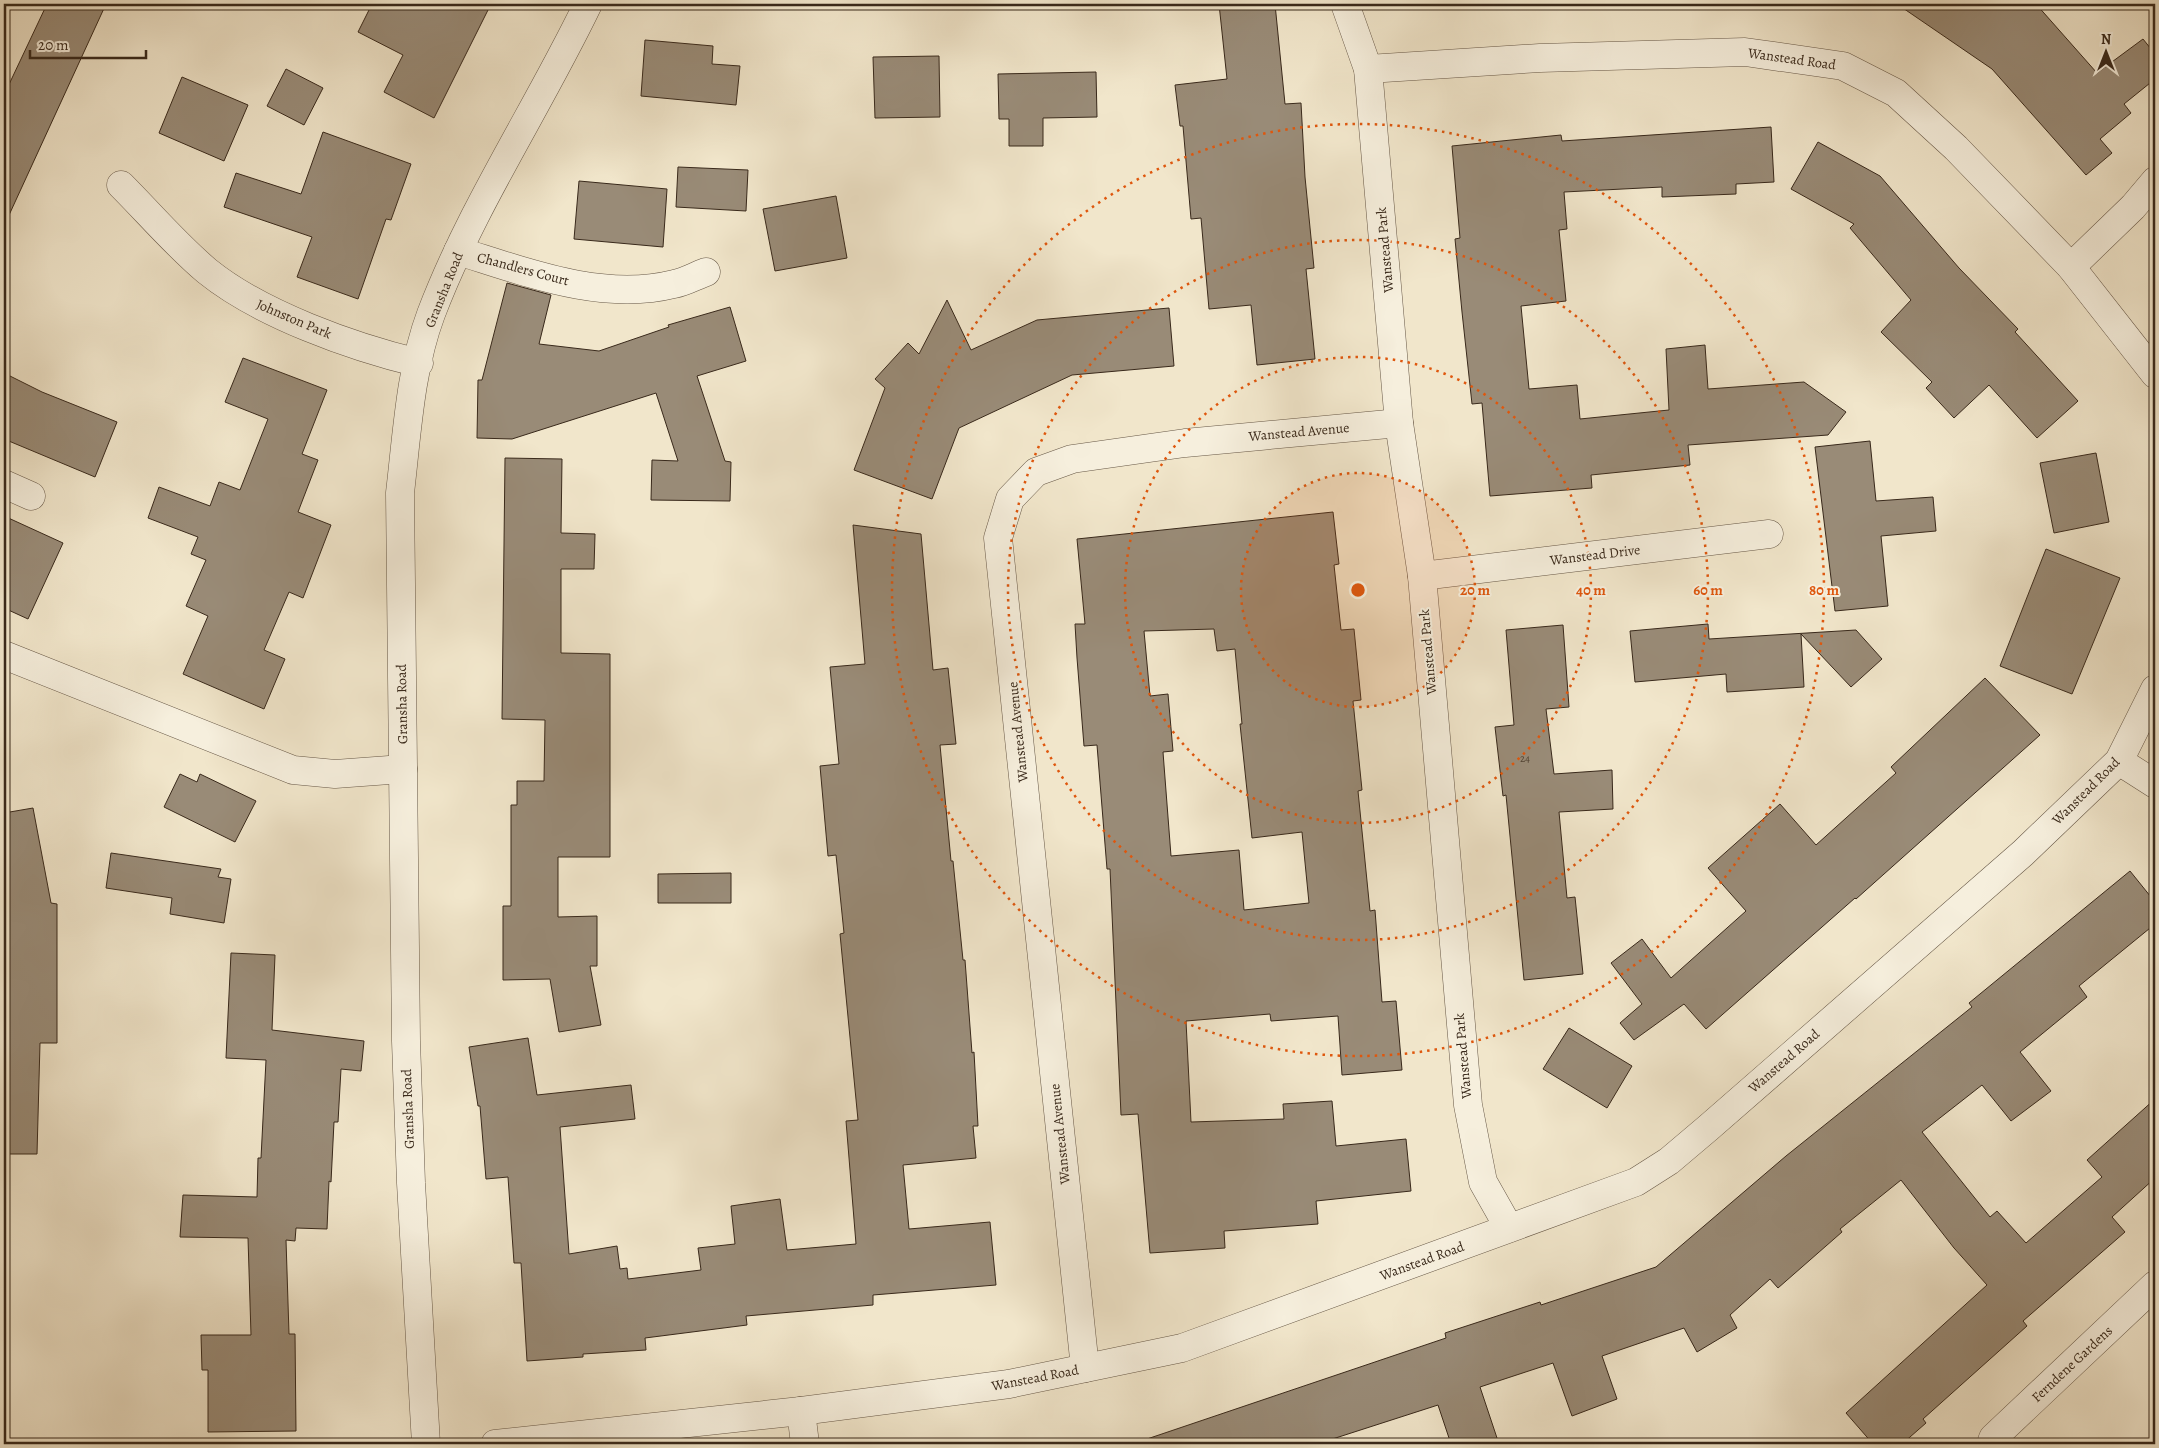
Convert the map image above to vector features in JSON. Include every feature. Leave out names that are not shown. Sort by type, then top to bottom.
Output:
[{"type":"street","name":"Gransha Road","points":[[426,1444],[411,1183],[406,1051],[400,493],[409,416],[419,363],[431,316],[458,251],[588,4]]},
{"type":"street","points":[[1345,4],[1368,69]]},
{"type":"street","name":"Wanstead Road","points":[[1368,69],[1540,58],[1745,52],[1843,66],[1896,93],[1956,148],[2071,267],[2155,374]]},
{"type":"street","name":"Wanstead Park","points":[[1368,69],[1399,423],[1422,576],[1468,1105],[1483,1182],[1509,1228]]},
{"type":"street","points":[[2071,267],[2133,207],[2155,181]]},
{"type":"street","name":"Johnston Park","points":[[121,184],[207,271],[258,305],[327,333],[419,363]]},
{"type":"street","name":"Chandlers Court","points":[[458,251],[552,280],[624,290],[674,284],[706,272]]},
{"type":"street","name":"Wanstead Avenue","points":[[1085,1368],[998,538],[1010,499],[1036,472],[1072,459],[1185,443],[1399,423]]},
{"type":"street","points":[[4,484],[31,496]]},
{"type":"street","name":"Wanstead Drive","points":[[1422,576],[1769,534]]},
{"type":"street","points":[[4,655],[293,770],[335,774],[403,769]]},
{"type":"street","name":"Wanstead Road","points":[[495,1444],[801,1411],[1009,1384],[1182,1348],[1636,1182],[1669,1161],[2023,853],[2119,761],[2155,690]]},
{"type":"street","points":[[2119,761],[2155,784]]},
{"type":"street","name":"Ferndene Gardens","points":[[1991,1444],[1993,1438],[2155,1285]]},
{"type":"street","points":[[801,1411],[805,1444]]},
{"type":"building","points":[[47,4],[106,4],[4,226],[4,95]]},
{"type":"building","points":[[372,4],[491,4],[434,118],[384,92],[403,55],[358,32]]},
{"type":"building","points":[[1219,4],[1275,4],[1285,104],[1301,103],[1305,177],[1314,268],[1306,269],[1315,359],[1257,365],[1251,305],[1209,309],[1201,218],[1191,219],[1183,126],[1180,126],[1175,85],[1227,79]]},
{"type":"building","points":[[1897,4],[2036,4],[2097,73],[2143,39],[2155,54],[2155,79],[2124,104],[2131,113],[2100,139],[2112,153],[2086,175],[1992,69]]},
{"type":"building","points":[[645,40],[713,46],[712,64],[740,66],[736,105],[641,96]]},
{"type":"building","points":[[939,56],[940,117],[875,118],[873,57]]},
{"type":"building","points":[[286,69],[323,88],[304,125],[267,106]]},
{"type":"building","points":[[1096,72],[1097,117],[1043,118],[1043,146],[1009,146],[1009,119],[999,119],[998,74]]},
{"type":"building","points":[[182,77],[248,105],[224,161],[159,133]]},
{"type":"building","points":[[1771,127],[1774,182],[1736,184],[1736,194],[1662,197],[1662,187],[1564,192],[1567,229],[1559,230],[1566,301],[1521,306],[1529,389],[1577,385],[1580,419],[1669,410],[1666,349],[1705,345],[1708,389],[1804,382],[1846,412],[1828,435],[1688,445],[1690,465],[1591,475],[1592,488],[1490,496],[1482,403],[1472,404],[1462,312],[1455,239],[1460,238],[1452,146],[1561,135],[1562,141]]},
{"type":"building","points":[[323,132],[411,164],[391,220],[386,219],[358,299],[297,277],[312,237],[224,207],[236,173],[301,194]]},
{"type":"building","points":[[1818,142],[1880,176],[1959,268],[2018,329],[2015,332],[2078,401],[2037,438],[1989,385],[1954,418],[1926,388],[1932,382],[1881,332],[1911,300],[1850,228],[1854,224],[1791,189]]},
{"type":"building","points":[[678,167],[748,170],[746,211],[676,207]]},
{"type":"building","points":[[579,181],[667,189],[663,247],[574,239]]},
{"type":"building","points":[[836,196],[847,258],[775,271],[763,209]]},
{"type":"building","points":[[507,283],[551,295],[539,344],[599,351],[669,327],[668,325],[730,307],[746,361],[697,376],[725,461],[731,462],[730,501],[651,500],[652,460],[678,461],[656,393],[512,439],[477,438],[478,380],[482,380]]},
{"type":"building","points":[[947,300],[971,350],[1037,320],[1169,308],[1174,366],[1072,375],[959,428],[932,499],[854,470],[885,388],[875,379],[908,343],[919,354]]},
{"type":"building","points":[[243,358],[327,390],[302,454],[318,460],[298,512],[331,525],[303,598],[289,592],[264,650],[285,659],[264,709],[183,674],[208,616],[186,606],[206,560],[191,554],[198,537],[148,518],[159,487],[210,506],[219,482],[240,490],[268,419],[225,402]]},
{"type":"building","points":[[4,373],[42,392],[117,422],[95,477],[4,439]]},
{"type":"building","points":[[1870,441],[1876,501],[1933,497],[1936,531],[1881,536],[1888,606],[1835,611],[1815,447]]},
{"type":"building","points":[[2096,453],[2109,522],[2054,533],[2040,463]]},
{"type":"building","points":[[505,458],[562,459],[561,533],[595,534],[594,569],[561,569],[561,653],[610,654],[610,857],[558,857],[558,917],[597,916],[597,966],[590,966],[601,1025],[559,1032],[550,979],[503,980],[503,906],[511,906],[511,805],[517,805],[517,781],[544,781],[545,720],[502,719]]},
{"type":"building","points":[[1333,512],[1339,564],[1334,565],[1341,630],[1354,629],[1361,700],[1353,701],[1362,790],[1358,791],[1370,911],[1375,910],[1382,1002],[1396,1001],[1402,1070],[1342,1075],[1338,1016],[1271,1021],[1270,1014],[1186,1021],[1191,1122],[1284,1119],[1283,1104],[1332,1101],[1336,1146],[1406,1139],[1411,1191],[1316,1201],[1318,1224],[1224,1231],[1225,1248],[1150,1253],[1138,1114],[1121,1115],[1110,869],[1107,869],[1097,745],[1084,746],[1077,658],[1075,624],[1085,624],[1077,539]],"holes":[[[1214,629],[1217,651],[1235,649],[1242,724],[1240,724],[1252,838],[1302,832],[1309,903],[1244,910],[1239,850],[1171,856],[1163,752],[1173,751],[1168,694],[1150,696],[1144,631]]]},
{"type":"building","points":[[4,516],[63,543],[28,619],[4,608]]},
{"type":"building","points":[[853,525],[921,534],[933,670],[948,668],[956,744],[940,745],[951,861],[953,861],[963,960],[965,960],[972,1053],[974,1052],[978,1126],[973,1126],[976,1158],[903,1165],[909,1229],[990,1222],[996,1285],[873,1295],[873,1305],[746,1316],[747,1325],[645,1338],[646,1350],[583,1354],[583,1357],[527,1361],[521,1263],[514,1263],[508,1177],[486,1179],[480,1106],[478,1106],[469,1047],[528,1038],[537,1095],[631,1085],[635,1119],[560,1127],[569,1254],[617,1246],[620,1269],[627,1268],[628,1279],[701,1270],[698,1248],[735,1244],[731,1206],[780,1199],[787,1250],[856,1244],[846,1121],[858,1120],[840,934],[844,933],[836,855],[828,856],[820,766],[839,764],[830,667],[865,664]]},
{"type":"building","points":[[2046,549],[2120,578],[2072,694],[2000,666]]},
{"type":"building","points":[[1708,624],[1709,639],[1856,630],[1882,659],[1851,687],[1801,634],[1804,687],[1727,692],[1726,674],[1635,682],[1630,631]]},
{"type":"building","points":[[1563,625],[1569,707],[1546,709],[1554,774],[1612,770],[1613,809],[1559,812],[1567,898],[1575,897],[1583,974],[1524,980],[1506,795],[1503,796],[1495,727],[1514,725],[1506,630]]},
{"type":"building","points":[[1985,678],[2040,735],[1856,899],[1706,1029],[1684,1004],[1634,1040],[1620,1023],[1642,1004],[1611,963],[1642,939],[1671,978],[1746,911],[1708,868],[1780,804],[1816,845],[1896,773],[1891,767]]},
{"type":"building","points":[[180,774],[197,782],[200,774],[256,801],[235,842],[164,807]]},
{"type":"building","points":[[33,808],[51,903],[57,904],[57,1043],[40,1043],[37,1154],[4,1154],[4,813]]},
{"type":"building","points":[[111,853],[221,869],[218,877],[231,879],[224,923],[170,914],[172,898],[106,888]]},
{"type":"building","points":[[2130,871],[2155,902],[2155,924],[2079,986],[2087,997],[2020,1052],[2051,1091],[2011,1121],[1982,1085],[1922,1132],[1990,1217],[1997,1211],[2026,1243],[2102,1177],[2087,1160],[2155,1099],[2155,1178],[2112,1217],[2125,1232],[2023,1321],[2027,1326],[1923,1419],[1926,1423],[1902,1444],[1873,1444],[1846,1413],[1987,1285],[1954,1248],[1901,1180],[1840,1229],[1842,1232],[1778,1288],[1770,1279],[1730,1315],[1737,1328],[1697,1352],[1684,1328],[1602,1356],[1617,1399],[1572,1416],[1553,1363],[1480,1387],[1499,1444],[1451,1444],[1438,1405],[1317,1444],[1148,1444],[1147,1439],[1446,1338],[1445,1333],[1540,1302],[1541,1305],[1656,1267],[1786,1156],[1972,1007],[1969,1003]]},
{"type":"building","points":[[731,873],[731,903],[658,903],[658,874]]},
{"type":"building","points":[[231,953],[275,955],[272,1030],[364,1041],[361,1071],[341,1069],[338,1122],[334,1122],[327,1229],[296,1228],[295,1241],[286,1240],[289,1334],[295,1334],[296,1431],[208,1432],[208,1370],[202,1370],[201,1335],[251,1335],[248,1238],[180,1237],[183,1195],[257,1197],[258,1158],[261,1158],[266,1060],[226,1058]]},
{"type":"building","points":[[1569,1028],[1632,1066],[1607,1108],[1543,1069]]}]
